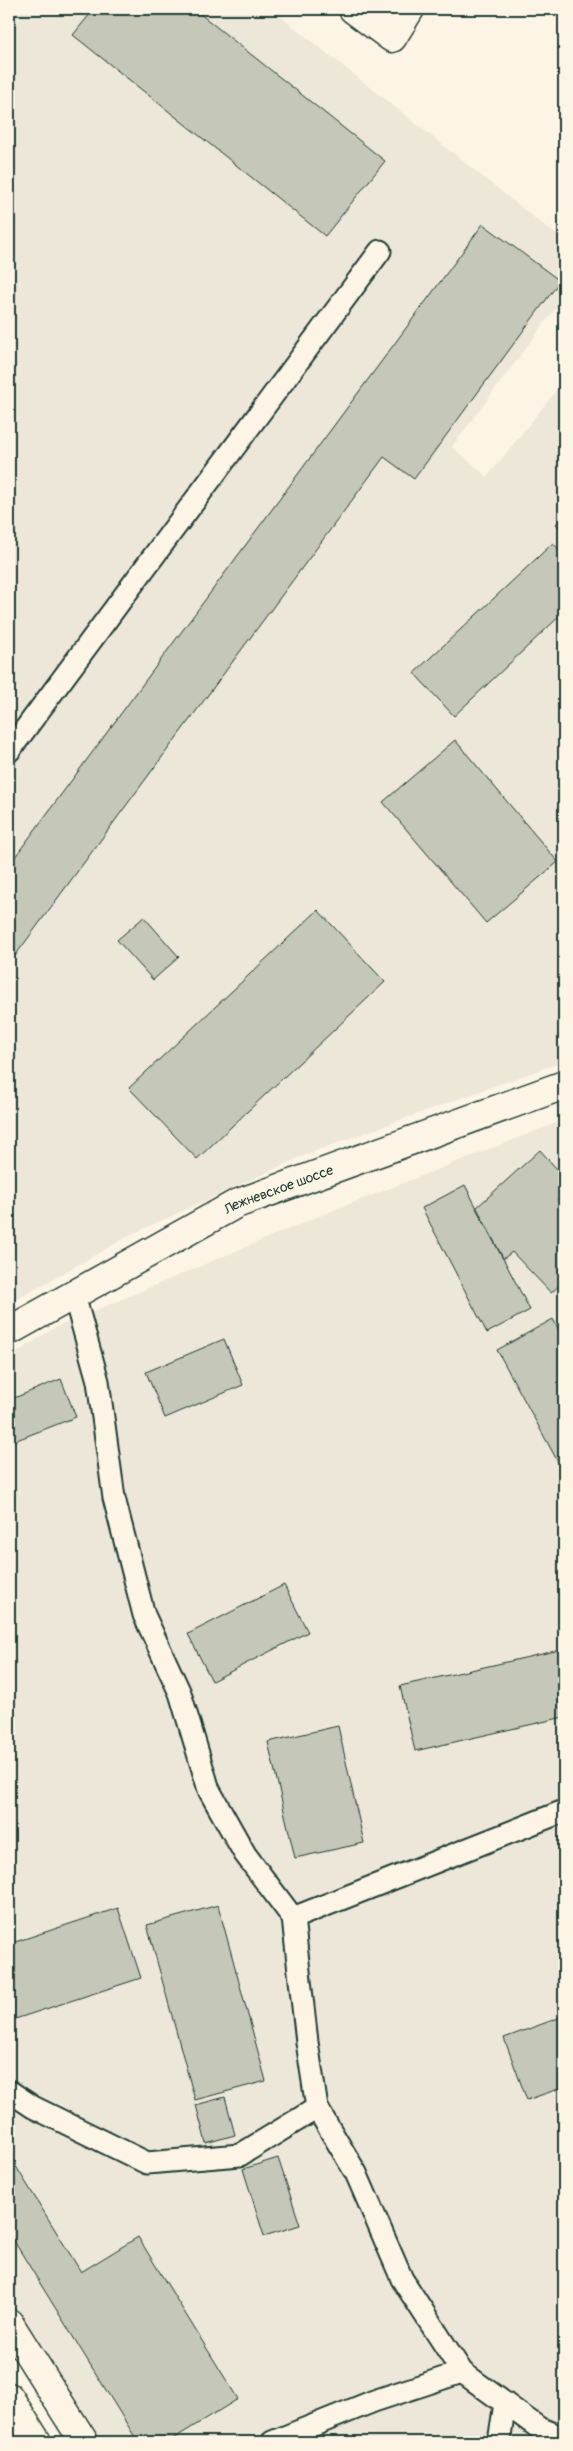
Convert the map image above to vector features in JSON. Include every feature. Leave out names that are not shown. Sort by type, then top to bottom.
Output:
[{"type":"street","points":[[353,9],[392,38],[410,9]]},
{"type":"street","name":"Лежневское шоссе","points":[[9,1331],[236,1204],[564,1085]]},
{"type":"street","points":[[9,2323],[84,2442]]},
{"type":"street","points":[[9,2397],[37,2442]]},
{"type":"lane","points":[[9,751],[380,252]]},
{"type":"lane","points":[[74,1295],[98,1381],[114,1498],[144,1615],[180,1693],[209,1790],[245,1854],[293,1918],[307,2042],[317,2108],[356,2173],[402,2279],[462,2372],[539,2428],[564,2438]]},
{"type":"lane","points":[[293,1918],[564,1811]]},
{"type":"lane","points":[[9,2091],[33,2107],[147,2163],[240,2154],[317,2108]]},
{"type":"lane","points":[[272,2442],[374,2401],[462,2372]]},
{"type":"lane","points":[[499,2442],[505,2403]]},
{"type":"shaded area","points":[[9,9],[271,9],[564,241],[564,297],[452,447],[487,477],[564,381],[564,1061],[312,1152],[134,1233],[9,1304]]},
{"type":"shaded area","points":[[564,1120],[564,2442],[88,2442],[9,2316],[9,1358],[54,1328],[319,1216]]},
{"type":"building","points":[[94,9],[194,9],[385,161],[325,236],[73,35]]},
{"type":"building","points":[[483,224],[560,281],[414,479],[384,457],[9,964],[9,865]]},
{"type":"building","points":[[564,515],[564,533],[556,524]]},
{"type":"building","points":[[553,543],[564,555],[564,612],[454,716],[414,673]]},
{"type":"building","points":[[455,740],[558,862],[486,923],[383,802]]},
{"type":"building","points":[[564,750],[564,761],[559,756]]},
{"type":"building","points":[[318,910],[385,982],[197,1159],[129,1088]]},
{"type":"building","points":[[144,917],[179,957],[153,980],[117,940]]},
{"type":"building","points":[[540,1150],[564,1177],[564,1193],[557,1200],[564,1207],[564,1281],[551,1293],[512,1252],[503,1259],[476,1208]]},
{"type":"building","points":[[465,1185],[530,1310],[487,1333],[422,1208]]},
{"type":"building","points":[[553,1319],[564,1340],[564,1473],[497,1350]]},
{"type":"building","points":[[224,1339],[243,1385],[165,1418],[146,1372]]},
{"type":"building","points":[[61,1379],[76,1417],[9,1443],[9,1400]]},
{"type":"building","points":[[284,1585],[308,1632],[212,1681],[188,1634]]},
{"type":"building","points":[[564,1649],[564,1717],[415,1751],[400,1686]]},
{"type":"building","points":[[338,1726],[364,1843],[295,1858],[268,1742]]},
{"type":"building","points":[[218,1905],[266,2081],[195,2100],[147,1925]]},
{"type":"building","points":[[118,1908],[141,1978],[9,2021],[9,1944]]},
{"type":"building","points":[[564,2016],[564,2087],[527,2100],[504,2038]]},
{"type":"building","points":[[225,2097],[235,2135],[206,2143],[196,2105]]},
{"type":"building","points":[[9,2155],[81,2272],[138,2237],[238,2399],[168,2442],[138,2442],[9,2233]]},
{"type":"building","points":[[278,2158],[300,2225],[264,2236],[243,2169]]}]
